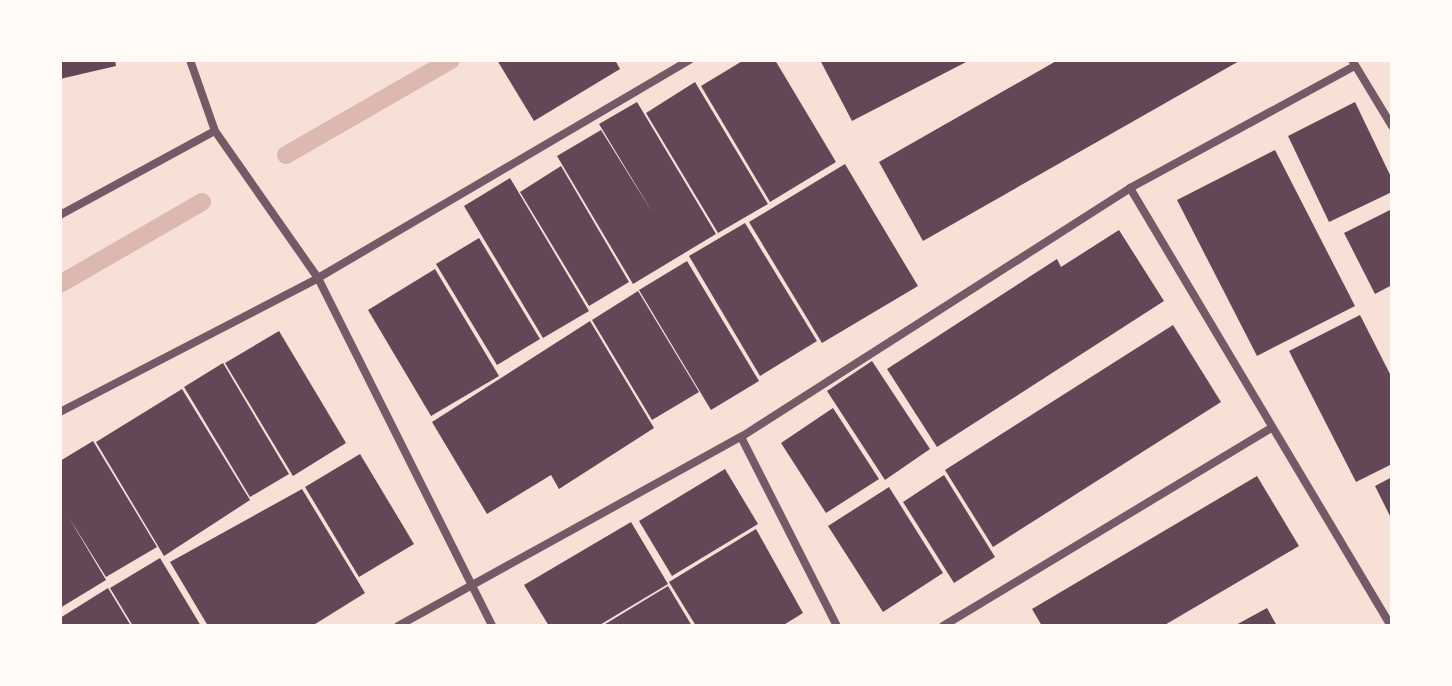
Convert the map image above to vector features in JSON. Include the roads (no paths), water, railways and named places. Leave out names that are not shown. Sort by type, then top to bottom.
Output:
[{"type":"street","points":[[190,60],[215,131],[318,278],[492,626]]},
{"type":"street","points":[[60,412],[318,278],[690,60]]},
{"type":"street","points":[[398,626],[469,584],[741,437],[1130,188],[1353,63],[1392,126]]},
{"type":"street","points":[[60,215],[215,131]]},
{"type":"street","points":[[1130,188],[1270,429],[1391,626]]},
{"type":"street","points":[[943,626],[1270,429]]},
{"type":"street","points":[[741,437],[837,626]]},
{"type":"waterway","points":[[286,155],[451,60]]},
{"type":"waterway","points":[[60,284],[202,202]]}]
